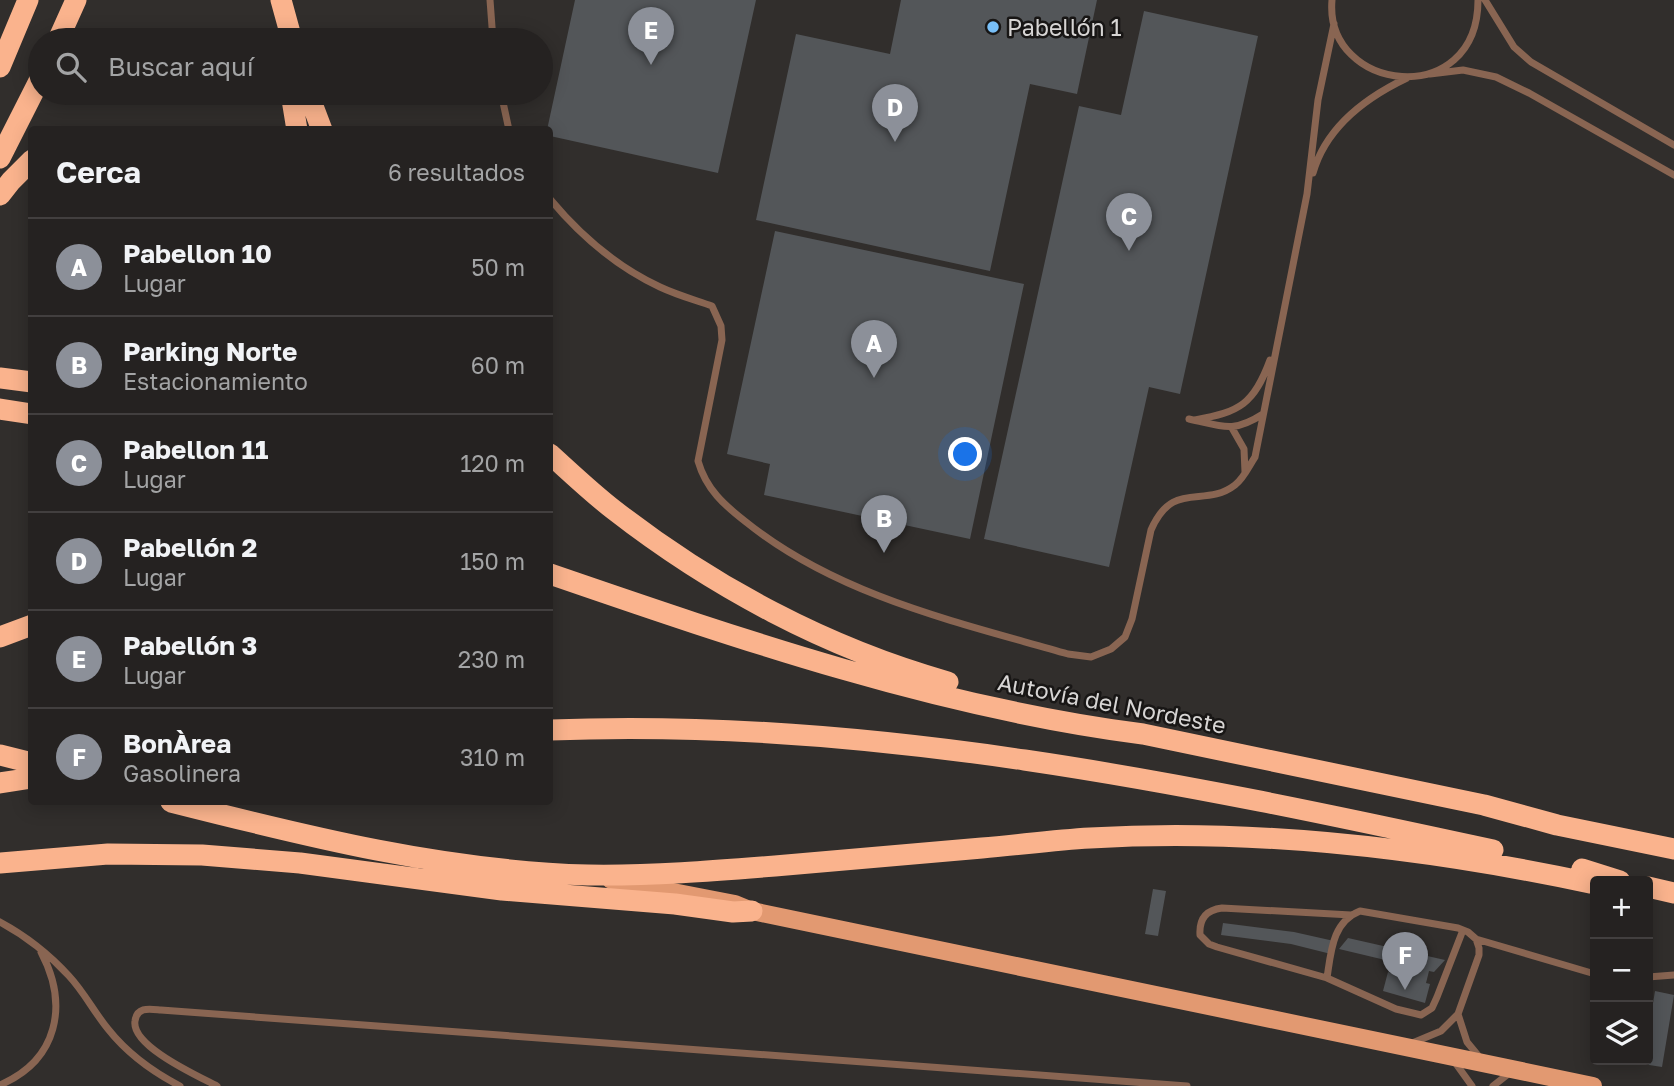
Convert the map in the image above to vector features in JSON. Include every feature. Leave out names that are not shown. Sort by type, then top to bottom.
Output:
[{"type":"highway","points":[[0,67],[28,0]]},
{"type":"highway","points":[[63,28],[76,0]]},
{"type":"highway","points":[[273,0],[279,28]]},
{"type":"highway","points":[[281,0],[289,28]]},
{"type":"highway","points":[[0,158],[28,103]]},
{"type":"highway","points":[[293,105],[295,126]]},
{"type":"highway","points":[[313,105],[320,126]]},
{"type":"highway","points":[[0,195],[28,164]]},
{"type":"highway","points":[[0,378],[28,382]]},
{"type":"highway","points":[[0,410],[28,414]]},
{"type":"highway","points":[[553,457],[613,509],[680,558],[786,619],[880,660],[925,675],[992,694],[1097,717],[1143,734]]},
{"type":"highway","name":"Autovía del Nordeste","points":[[553,575],[759,642],[908,686],[1089,727],[1143,734],[1484,805],[1557,825],[1674,849]]},
{"type":"highway","points":[[0,637],[28,626]]},
{"type":"highway","points":[[553,730],[622,727],[778,734],[927,747],[1071,766],[1397,829],[1591,871],[1598,876]]},
{"type":"highway","points":[[0,755],[28,762]]},
{"type":"highway","points":[[0,783],[28,779]]},
{"type":"highway","points":[[183,805],[374,851],[494,869],[590,875],[686,873],[1090,838],[1184,836],[1280,839],[1369,846],[1455,857],[1590,883]]},
{"type":"highway","points":[[0,863],[108,854],[202,855],[300,863],[512,891],[675,904],[733,912],[752,911]]},
{"type":"highway","points":[[1653,888],[1674,892]]},
{"type":"main road","points":[[590,875],[1593,1086]]},
{"type":"lane","points":[[491,0],[492,28]]},
{"type":"lane","points":[[1307,194],[1318,100],[1334,24],[1332,0]]},
{"type":"lane","points":[[1430,74],[1453,61],[1469,42],[1478,18],[1478,0]]},
{"type":"lane","points":[[1485,0],[1514,47],[1531,62],[1674,145]]},
{"type":"lane","points":[[1334,24],[1345,47],[1362,64],[1383,75],[1407,78]]},
{"type":"lane","points":[[553,203],[567,220],[609,258],[661,287],[712,306],[721,326],[722,340],[698,461],[703,479],[715,496],[768,540],[805,562],[900,605],[1068,654],[1091,657],[1111,649],[1125,637],[1132,619],[1151,530],[1157,516],[1180,498],[1222,492],[1237,484],[1255,457],[1315,165],[1329,139],[1353,111],[1380,91],[1407,78],[1463,70],[1496,77],[1529,93],[1674,175]]},
{"type":"lane","points":[[504,105],[508,126]]},
{"type":"lane","points":[[1263,414],[1249,423],[1232,428],[1192,419],[1224,415],[1250,399],[1262,382],[1277,340]]},
{"type":"lane","points":[[1232,428],[1244,449],[1245,472]]},
{"type":"lane","points":[[1462,930],[1437,997],[1432,1007],[1421,1015],[1396,1009],[1327,978],[1209,944],[1200,935],[1201,920],[1213,909],[1351,915],[1366,912],[1462,930],[1476,939],[1590,973]]},
{"type":"lane","points":[[1327,978],[1334,939],[1343,922],[1351,915]]},
{"type":"lane","points":[[0,922],[39,948],[70,976],[125,1048],[143,1063],[180,1086]]},
{"type":"lane","points":[[1403,1046],[1433,1036],[1458,1014],[1479,955],[1476,939]]},
{"type":"lane","points":[[0,1085],[18,1076],[33,1063],[49,1041],[54,1028],[57,1015],[55,989],[49,967],[39,948]]},
{"type":"lane","points":[[1653,977],[1674,975]]},
{"type":"lane","points":[[217,1086],[174,1063],[138,1036],[134,1022],[139,1012],[143,1009],[161,1010],[1187,1086]]},
{"type":"lane","points":[[1458,1014],[1467,1042],[1486,1063]]},
{"type":"lane","points":[[1448,1055],[1472,1086]]},
{"type":"lane","points":[[1493,1086],[1514,1069]]},
{"type":"building","points":[[575,0],[756,0],[718,173],[553,137],[553,126],[548,126]]},
{"type":"building","points":[[901,0],[1097,0],[1077,94],[1030,84],[990,271],[756,220],[796,34],[890,54]]},
{"type":"building","points":[[1144,11],[1258,36],[1180,394],[1149,387],[1109,567],[984,539],[1079,106],[1121,115]]},
{"type":"building","points":[[775,231],[1024,284],[970,539],[764,495],[770,464],[727,454]]},
{"type":"building","points":[[1153,889],[1166,891],[1158,936],[1145,934]]},
{"type":"building","points":[[1223,923],[1294,932],[1334,941],[1331,954],[1291,944],[1221,935]]},
{"type":"building","points":[[1348,938],[1445,960],[1434,972],[1429,971],[1426,983],[1430,984],[1425,1003],[1383,991],[1388,972],[1399,975],[1402,964],[1339,949]]},
{"type":"building","points":[[1655,991],[1674,995],[1662,1067],[1649,1065],[1653,1065]]},
{"type":"place","name":"Pabellón 1","points":[[993,27]]},
{"type":"place","name":"Pabellón 3","points":[[651,65]]},
{"type":"place","name":"Pabellón 2","points":[[895,142]]},
{"type":"place","name":"Pabellon 11","points":[[1129,251]]},
{"type":"place","name":"Pabellon 10","points":[[874,378]]},
{"type":"place","name":"Parking Norte","points":[[884,553]]},
{"type":"place","name":"BonÀrea","points":[[1405,990]]}]
